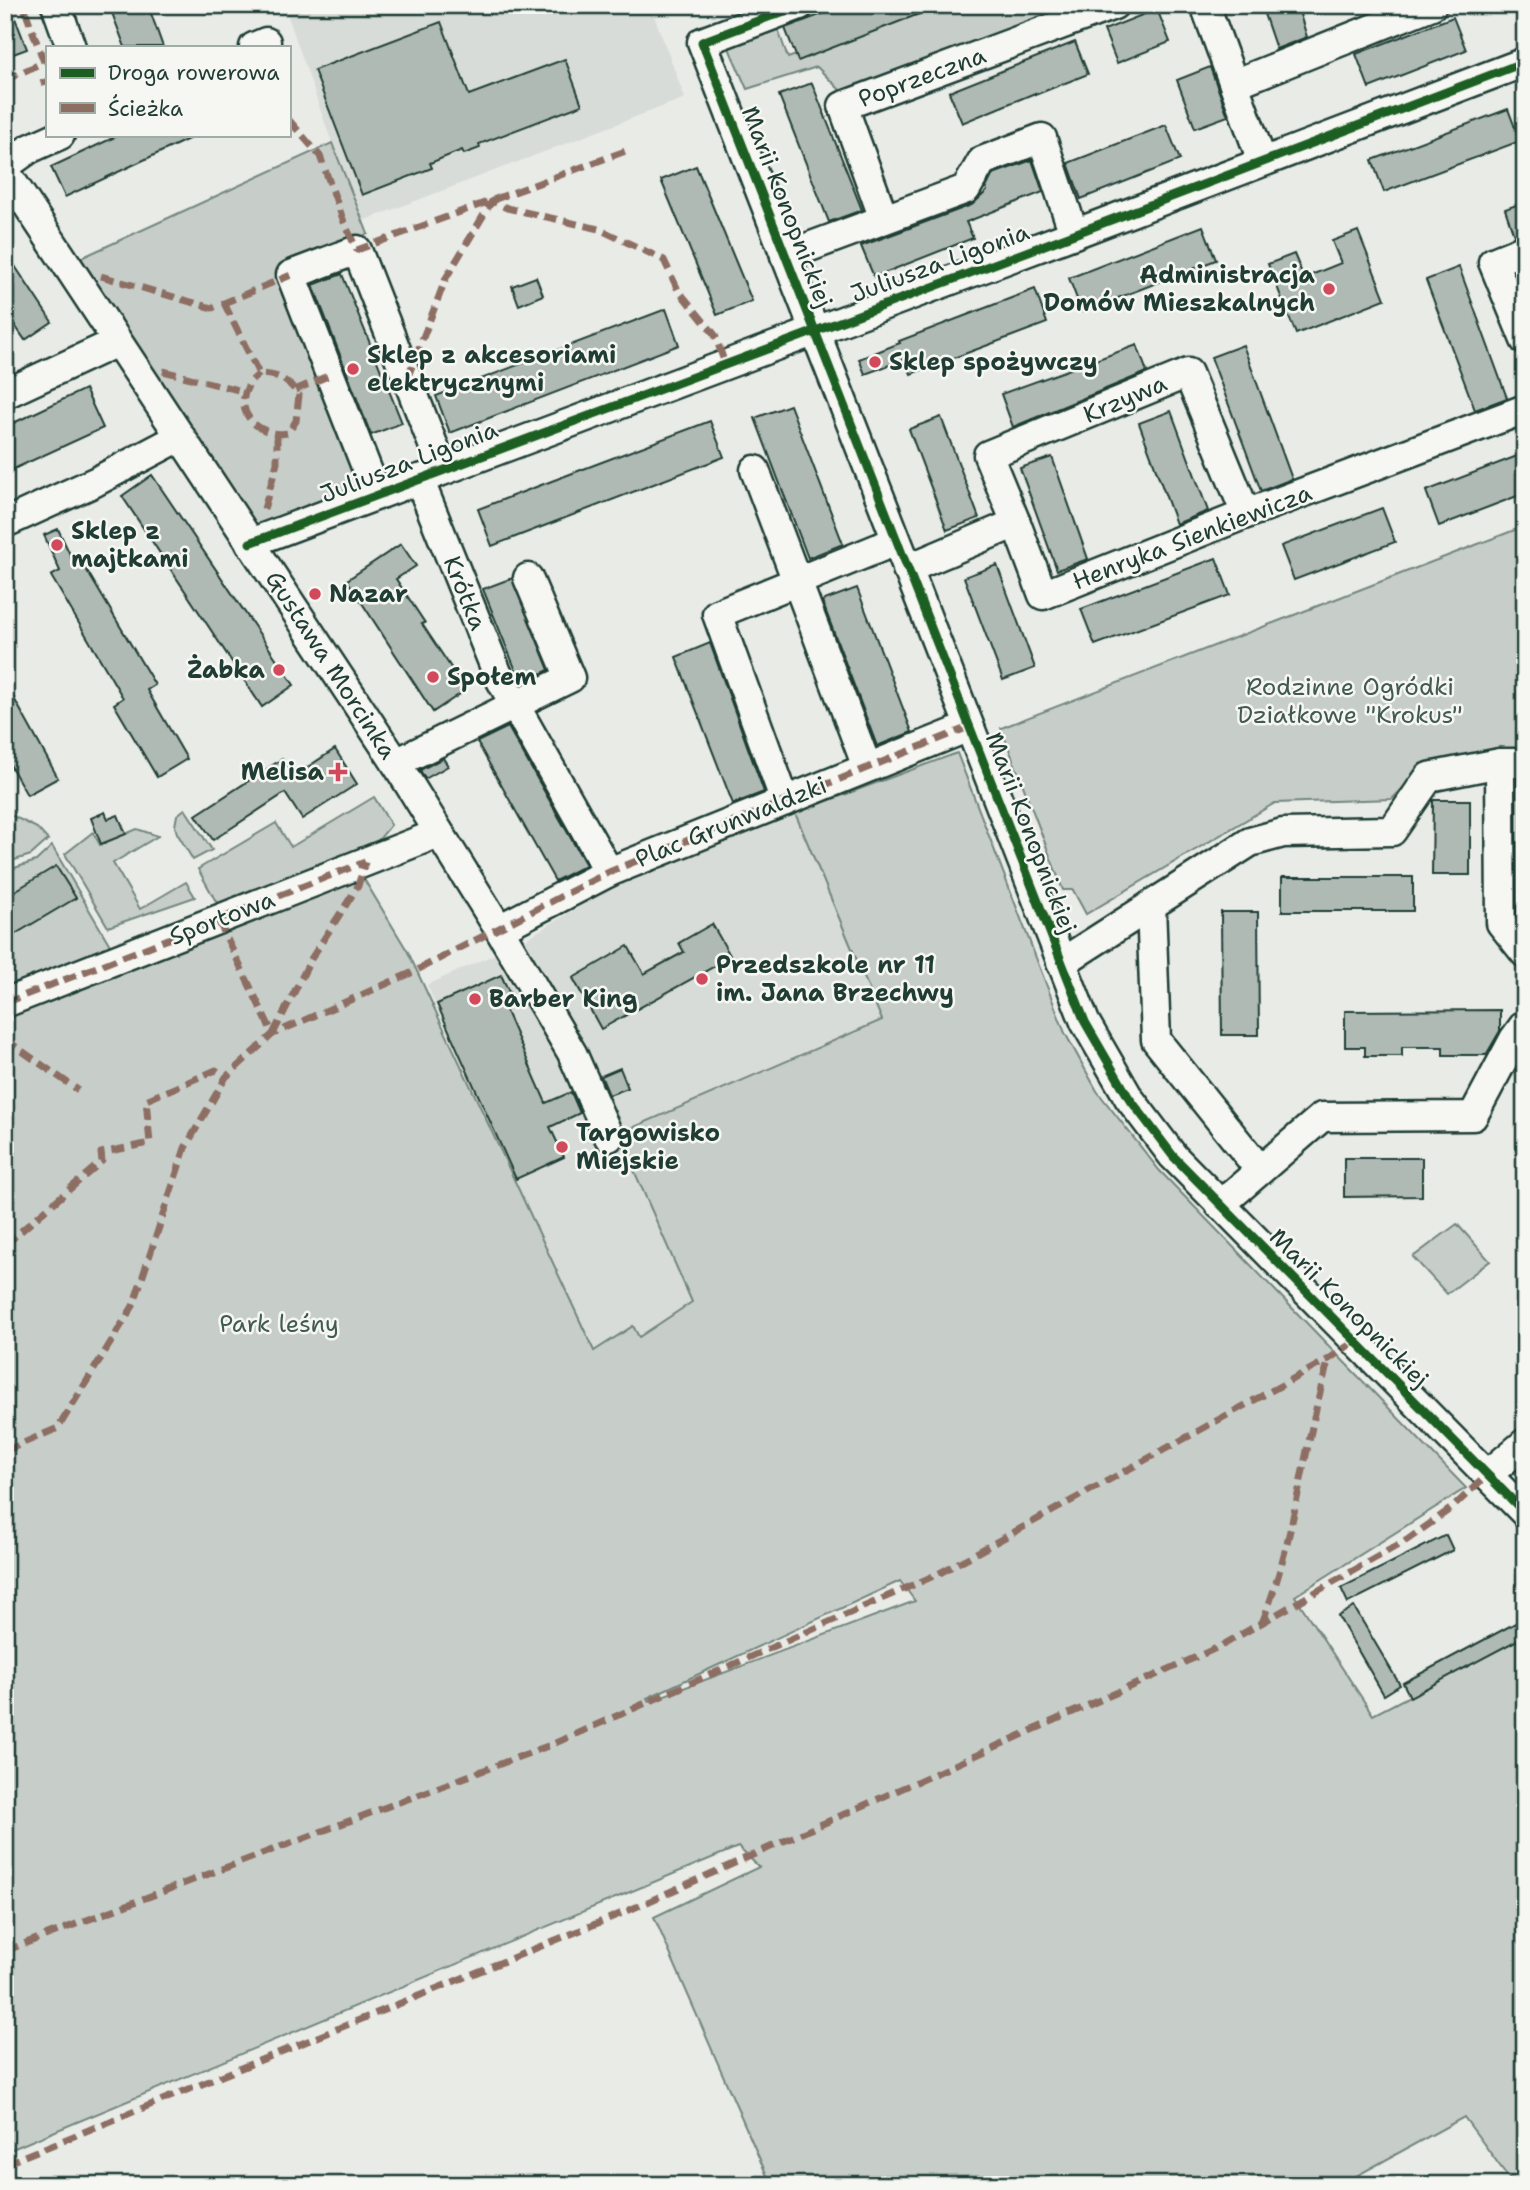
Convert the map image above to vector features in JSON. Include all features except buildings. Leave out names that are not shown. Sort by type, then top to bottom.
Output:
[{"type":"street","points":[[56,5],[71,46]]},
{"type":"street","name":"Marii Konopnickiej","points":[[800,5],[702,42],[1085,1022],[1129,1098],[1173,1156],[1525,1513]]},
{"type":"street","name":"Poprzeczna","points":[[884,219],[843,106],[1114,5]]},
{"type":"street","points":[[1205,5],[1262,161]]},
{"type":"street","points":[[1234,84],[1432,5]]},
{"type":"street","name":"Juliusza Ligonia","points":[[250,543],[1525,62]]},
{"type":"street","points":[[5,166],[29,149],[58,136]]},
{"type":"street","points":[[785,256],[966,189],[982,161],[1042,138],[1074,234]]},
{"type":"street","name":"Gustawa Morcinka","points":[[5,171],[396,763],[572,1053],[609,1138]]},
{"type":"street","points":[[1525,249],[1493,262],[1525,340]]},
{"type":"street","name":"Krótka","points":[[377,495],[291,275],[357,250],[498,675],[609,872]]},
{"type":"street","points":[[5,394],[117,342]]},
{"type":"street","name":"Krzywa","points":[[1016,523],[988,455],[1188,373],[1246,514]]},
{"type":"street","name":"Henryka Sienkiewicza","points":[[1016,523],[1043,595],[1246,514],[1525,409]]},
{"type":"street","points":[[5,523],[95,482],[180,437]]},
{"type":"street","points":[[755,470],[867,766]]},
{"type":"street","points":[[907,569],[1016,523]]},
{"type":"street","points":[[785,801],[717,614],[896,541]]},
{"type":"street","points":[[396,763],[570,678],[528,578]]},
{"type":"street","name":"Plac Grunwaldzki","points":[[499,929],[609,872],[969,727]]},
{"type":"street","points":[[1060,963],[1250,842],[1283,833],[1392,831],[1429,777],[1513,763],[1501,923],[1525,953]]},
{"type":"street","name":"Sportowa","points":[[5,1003],[439,833]]},
{"type":"street","points":[[1151,905],[1156,1040],[1261,1170]]},
{"type":"street","points":[[1220,1205],[1322,1117],[1473,1116],[1514,1039],[1525,1024]]},
{"type":"street","points":[[1487,1475],[1525,1443]]},
{"type":"shaded area","points":[[284,5],[650,5],[685,98],[363,221],[332,143]]},
{"type":"shaded area","points":[[795,813],[882,1020],[618,1134],[692,1302],[596,1365],[427,985],[519,943],[624,879]]},
{"type":"green space","points":[[935,5],[1094,5],[847,97],[817,67],[747,89],[725,39],[775,21],[788,58]]},
{"type":"green space","points":[[332,143],[368,234],[284,265],[365,486],[249,532],[81,258]]},
{"type":"green space","name":"Rodzinne Ogródki Działkowe \"Krokus\"","points":[[1525,526],[1525,752],[1421,770],[1392,799],[1275,803],[1086,914],[1073,890],[1063,890],[1001,728]]},
{"type":"green space","name":"Park leśny","points":[[957,753],[1065,1033],[1097,1091],[1159,1170],[1466,1488],[1295,1596],[1373,1715],[1525,1636],[1525,2185],[1514,2185],[1464,2117],[1340,2185],[771,2185],[654,1917],[759,1867],[738,1847],[5,2152],[5,1002],[362,876],[408,952],[594,1351],[633,1326],[639,1337],[692,1302],[618,1134],[882,1020],[795,813]],"holes":[[[900,1581],[915,1601],[649,1701],[647,1698]]]},
{"type":"green space","points":[[1515,773],[1525,773],[1525,916],[1514,916]]},
{"type":"green space","points":[[374,797],[391,825],[377,842],[218,905],[198,869],[276,823],[291,847]]},
{"type":"green space","points":[[185,809],[212,850],[193,860],[175,826],[177,815]]},
{"type":"green space","points":[[5,812],[37,828],[48,840],[31,855],[5,863]]},
{"type":"green space","points":[[137,829],[158,836],[113,863],[140,909],[186,882],[195,897],[108,927],[65,854],[93,832],[100,845]]},
{"type":"green space","points":[[52,846],[111,947],[5,988],[5,871],[36,861]]},
{"type":"green space","points":[[1457,1224],[1490,1261],[1447,1294],[1413,1257]]},
{"type":"marked path","points":[[5,80],[44,62],[23,5]]},
{"type":"marked path","points":[[43,79],[45,86]]},
{"type":"marked path","points":[[290,121],[320,156],[357,250],[631,149]]},
{"type":"marked path","points":[[5,144],[15,159]]},
{"type":"marked path","points":[[407,379],[446,278],[492,201],[507,208],[599,229],[664,260],[678,290],[715,335],[725,364]]},
{"type":"marked path","points":[[101,276],[212,308],[291,275]]},
{"type":"marked path","points":[[224,303],[259,374],[282,379],[299,395],[296,421],[288,433],[278,434],[260,428],[247,414],[244,396],[249,384],[259,374]]},
{"type":"marked path","points":[[163,371],[246,392]]},
{"type":"marked path","points":[[295,390],[330,375]]},
{"type":"marked path","points":[[264,509],[277,463],[277,435]]},
{"type":"marked path","points":[[5,1451],[58,1428],[133,1306],[185,1148],[226,1077],[273,1034],[411,973],[609,872],[969,727]]},
{"type":"marked path","points":[[218,920],[273,1034],[311,959],[358,886],[365,862]]},
{"type":"marked path","points":[[5,1003],[365,862]]},
{"type":"marked path","points":[[5,1039],[78,1090]]},
{"type":"marked path","points":[[5,1245],[102,1161],[101,1153],[150,1143],[146,1100],[216,1070],[226,1077]]},
{"type":"marked path","points":[[5,1951],[553,1744],[938,1574],[1329,1359],[1355,1341]]},
{"type":"marked path","points":[[1262,1623],[1283,1558],[1329,1359]]},
{"type":"marked path","points":[[5,2164],[625,1912],[1221,1646],[1407,1540],[1453,1507],[1487,1475]]},
{"type":"cycle path","points":[[800,5],[702,42],[1085,1022],[1129,1098],[1173,1156],[1525,1513]]},
{"type":"cycle path","points":[[250,543],[1525,62]]},
{"type":"place","name":"Administracja Domów Mieszkalnych","points":[[1329,289]]},
{"type":"place","name":"Sklep spożywczy","points":[[875,362]]},
{"type":"place","name":"Sklep z akcesoriami elektrycznymi","points":[[353,369]]},
{"type":"place","name":"Sklep z majtkami","points":[[57,545]]},
{"type":"place","name":"Nazar","points":[[315,594]]},
{"type":"place","name":"Żabka","points":[[279,670]]},
{"type":"place","name":"Społem","points":[[433,677]]},
{"type":"place","name":"Melisa","points":[[338,772]]},
{"type":"place","name":"Przedszkole nr 11 im. Jana Brzechwy","points":[[702,979]]},
{"type":"place","name":"Barber King","points":[[475,999]]},
{"type":"place","name":"Targowisko Miejskie","points":[[562,1147]]}]
